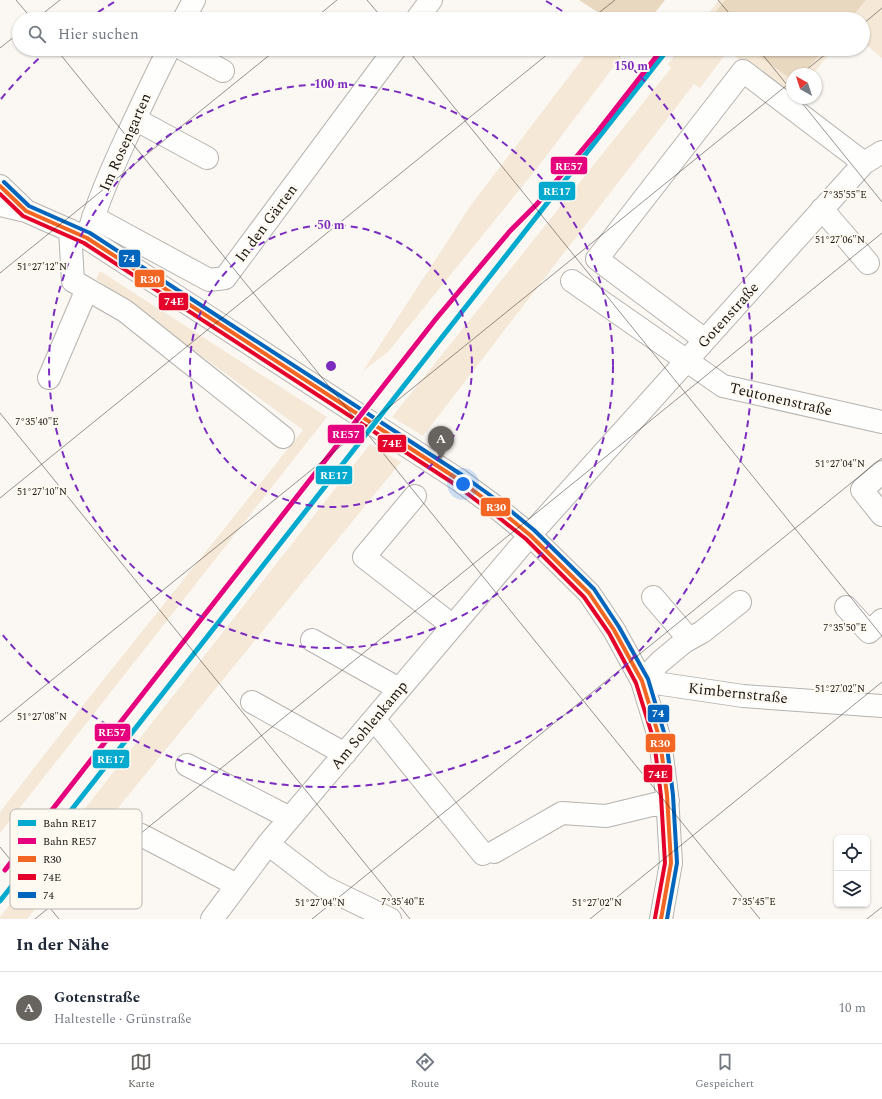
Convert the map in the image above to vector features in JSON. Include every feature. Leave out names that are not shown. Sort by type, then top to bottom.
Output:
[{"type":"street","points":[[188,12],[194,0]]},
{"type":"street","points":[[422,12],[431,0]]},
{"type":"street","name":"Im Rosengarten","points":[[87,289],[73,281],[79,234],[93,217],[109,173],[166,56]]},
{"type":"street","points":[[196,56],[223,71]]},
{"type":"street","name":"In den Gärten","points":[[93,217],[209,280],[225,278],[390,56]]},
{"type":"street","points":[[705,340],[597,259],[743,71],[873,158]]},
{"type":"street","points":[[135,119],[207,158]]},
{"type":"street","name":"Gotenstraße","points":[[530,535],[822,210],[873,158]]},
{"type":"street","points":[[0,186],[26,210]]},
{"type":"street","points":[[0,205],[26,210],[79,234],[436,465],[497,508],[530,535],[589,593],[614,630],[642,681],[660,740],[668,801],[671,863],[661,919]]},
{"type":"street","points":[[822,210],[868,263]]},
{"type":"street","name":"Teutonenstraße","points":[[572,281],[723,386],[882,422]]},
{"type":"street","points":[[49,378],[87,289],[125,311],[283,437]]},
{"type":"street","points":[[882,472],[862,490],[882,514]]},
{"type":"street","points":[[415,496],[364,557],[453,626]]},
{"type":"street","name":"Am Sohlenkamp","points":[[212,919],[268,844],[530,535]]},
{"type":"street","points":[[653,597],[689,639]]},
{"type":"street","points":[[642,681],[660,662],[684,642],[702,632],[740,602]]},
{"type":"street","points":[[846,607],[869,632],[882,620]]},
{"type":"street","points":[[312,640],[399,690]]},
{"type":"street","name":"Kimbernstraße","points":[[642,681],[743,696],[882,706]]},
{"type":"street","points":[[252,702],[344,754]]},
{"type":"street","points":[[374,719],[489,853],[562,813],[606,816],[668,801]]},
{"type":"street","points":[[187,765],[290,818]]},
{"type":"street","points":[[142,836],[237,886]]},
{"type":"street","points":[[268,844],[324,887],[390,919]]},
{"type":"shaded area","points":[[579,0],[665,0],[656,12],[597,12]]},
{"type":"shaded area","points":[[719,0],[882,0],[882,58],[870,48],[870,12],[710,12]]},
{"type":"shaded area","points":[[725,0],[866,0],[856,12],[716,12]]},
{"type":"shaded area","points":[[585,56],[622,56],[538,167],[388,352],[363,371],[471,205]]},
{"type":"shaded area","points":[[674,56],[724,56],[700,88],[694,84],[423,436],[392,417],[671,68],[668,64]]},
{"type":"shaded area","points":[[735,56],[827,56],[818,68],[786,68],[786,94]]},
{"type":"shaded area","points":[[759,56],[818,56],[808,68],[786,68],[786,76]]},
{"type":"shaded area","points":[[100,271],[327,417],[19,809],[10,809],[10,820],[0,833],[0,812],[80,709],[303,430],[96,279]]},
{"type":"shaded area","points":[[370,444],[401,462],[117,809],[84,809]]},
{"type":"shaded area","points":[[10,904],[10,909],[35,909],[27,919],[0,919]]},
{"type":"rail line","name":"RE57","points":[[53,809],[435,320],[510,231],[537,204],[598,131],[657,56]]},
{"type":"rail line","name":"RE17","points":[[72,809],[663,56]]},
{"type":"rail line","name":"RE57","points":[[5,870],[10,864]]},
{"type":"rail line","name":"RE17","points":[[0,901],[10,888]]},
{"type":"transit line","name":"74","points":[[4,182],[29,206],[90,233],[462,475],[501,503],[534,530],[594,589],[619,627],[648,679],[666,739],[673,795],[677,863],[667,919]]},
{"type":"transit line","name":"R30","points":[[0,186],[26,211],[87,238],[459,480],[530,535],[589,593],[614,630],[642,681],[660,740],[667,795],[671,863],[661,919]]},
{"type":"transit line","name":"74E","points":[[0,194],[23,216],[84,243],[456,485],[526,539],[584,597],[609,633],[636,683],[654,741],[661,796],[665,863],[655,918]]},
{"type":"place","name":"Gotenstraße","points":[[441,459]]}]
